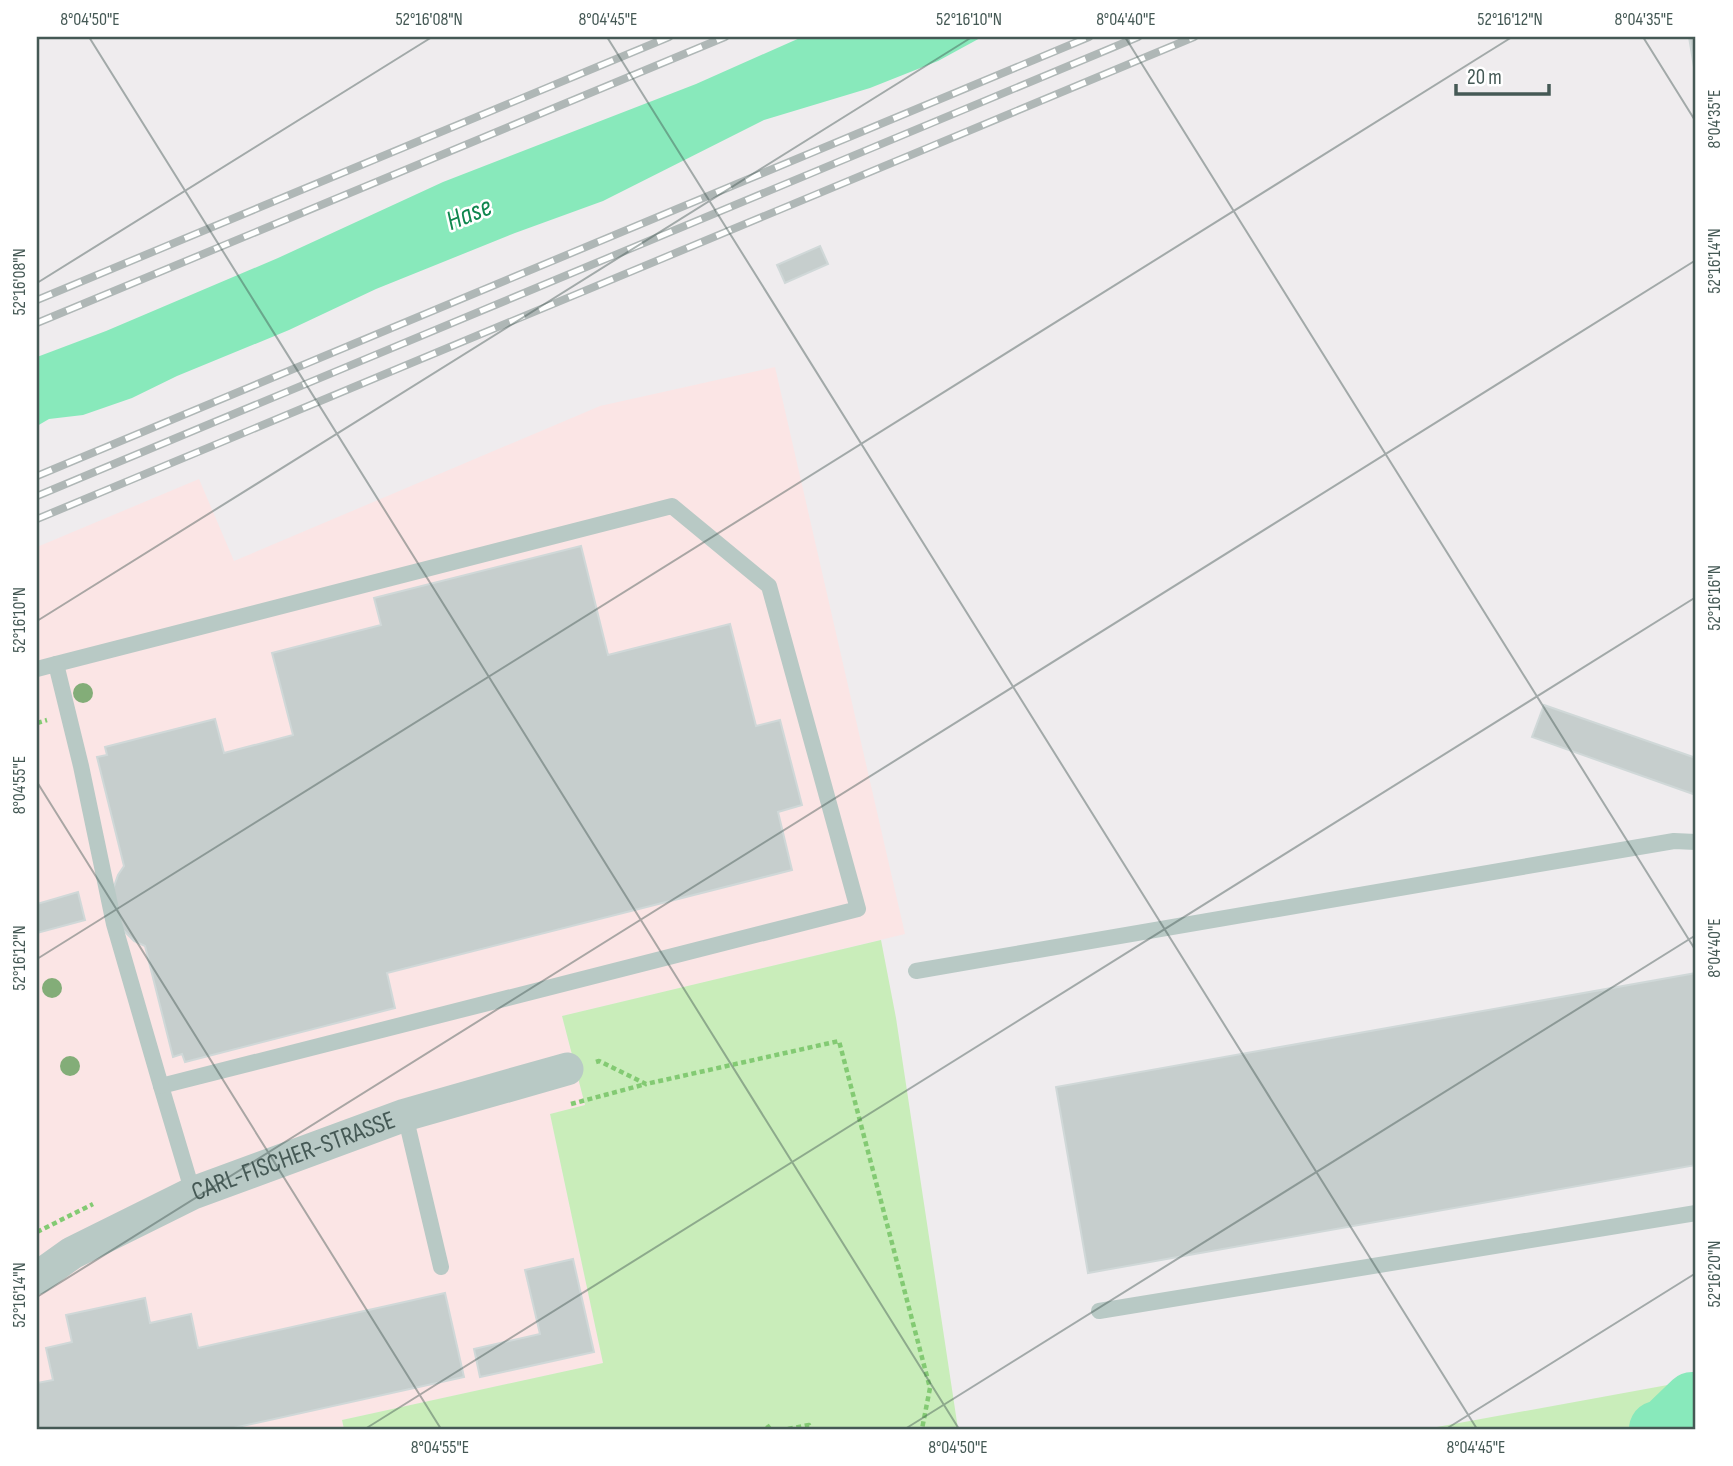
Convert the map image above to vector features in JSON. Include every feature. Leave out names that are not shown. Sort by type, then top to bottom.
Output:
[{"type":"street","name":"CARL-FISCHER-STRASSE","points":[[37,1278],[72,1253],[193,1193],[405,1115],[567,1069]]},
{"type":"lane","points":[[37,668],[673,506],[769,586],[858,909],[161,1086]]},
{"type":"lane","points":[[56,664],[81,766],[114,925],[193,1193]]},
{"type":"lane","points":[[916,971],[1674,841],[1696,842]]},
{"type":"lane","points":[[405,1115],[441,1267]]},
{"type":"lane","points":[[1098,1311],[1696,1213]]},
{"type":"path","points":[[564,1106],[646,1084],[839,1041],[930,1388],[922,1429]]},
{"type":"path","points":[[567,1069],[599,1061],[646,1084]]},
{"type":"path","points":[[788,1429],[809,1425],[811,1429]]},
{"type":"shaded area","points":[[775,367],[905,934],[562,1016],[585,1105],[550,1114],[603,1363],[342,1420],[344,1429],[37,1429],[37,547],[199,479],[234,561],[600,406]]},
{"type":"shaded area","points":[[881,940],[896,1018],[958,1429],[344,1429],[342,1420],[603,1363],[550,1114],[585,1105],[562,1016]]},
{"type":"shaded area","points":[[1696,1380],[1696,1429],[1426,1429]]},
{"type":"water","points":[[802,37],[982,37],[938,61],[870,88],[764,120],[603,201],[376,289],[132,398],[83,415],[49,419],[37,426],[37,357],[106,331],[278,258],[443,182],[696,84]]},
{"type":"building","points":[[1689,37],[1696,37],[1696,79]]},
{"type":"building","points":[[820,246],[828,264],[785,283],[777,265]]},
{"type":"building","points":[[581,546],[608,655],[730,624],[756,726],[780,720],[802,805],[778,812],[792,870],[387,973],[395,1008],[185,1062],[182,1054],[173,1057],[145,946],[134,941],[121,928],[112,892],[124,866],[97,757],[107,755],[105,747],[215,719],[224,753],[293,735],[272,653],[381,625],[374,598]]},
{"type":"building","points":[[1544,705],[1696,758],[1696,795],[1532,737]]},
{"type":"building","points":[[78,892],[85,920],[37,933],[37,904]]},
{"type":"building","points":[[1696,973],[1696,1165],[1088,1273],[1056,1087]]},
{"type":"building","points":[[573,1259],[594,1352],[480,1377],[474,1349],[540,1334],[525,1270]]},
{"type":"building","points":[[445,1293],[464,1377],[229,1429],[37,1429],[37,1383],[53,1380],[46,1348],[72,1342],[66,1315],[145,1298],[150,1323],[191,1314],[198,1348]]},
{"type":"waterway","name":"Hase","points":[[1657,1429],[1664,1427],[1692,1400],[1696,1400]]},
{"type":"railway","points":[[37,300],[669,37]]},
{"type":"railway","points":[[37,323],[725,37]]},
{"type":"railway","points":[[37,476],[1089,37]]},
{"type":"railway","points":[[37,496],[1138,37]]},
{"type":"railway","points":[[37,519],[1194,37]]}]
